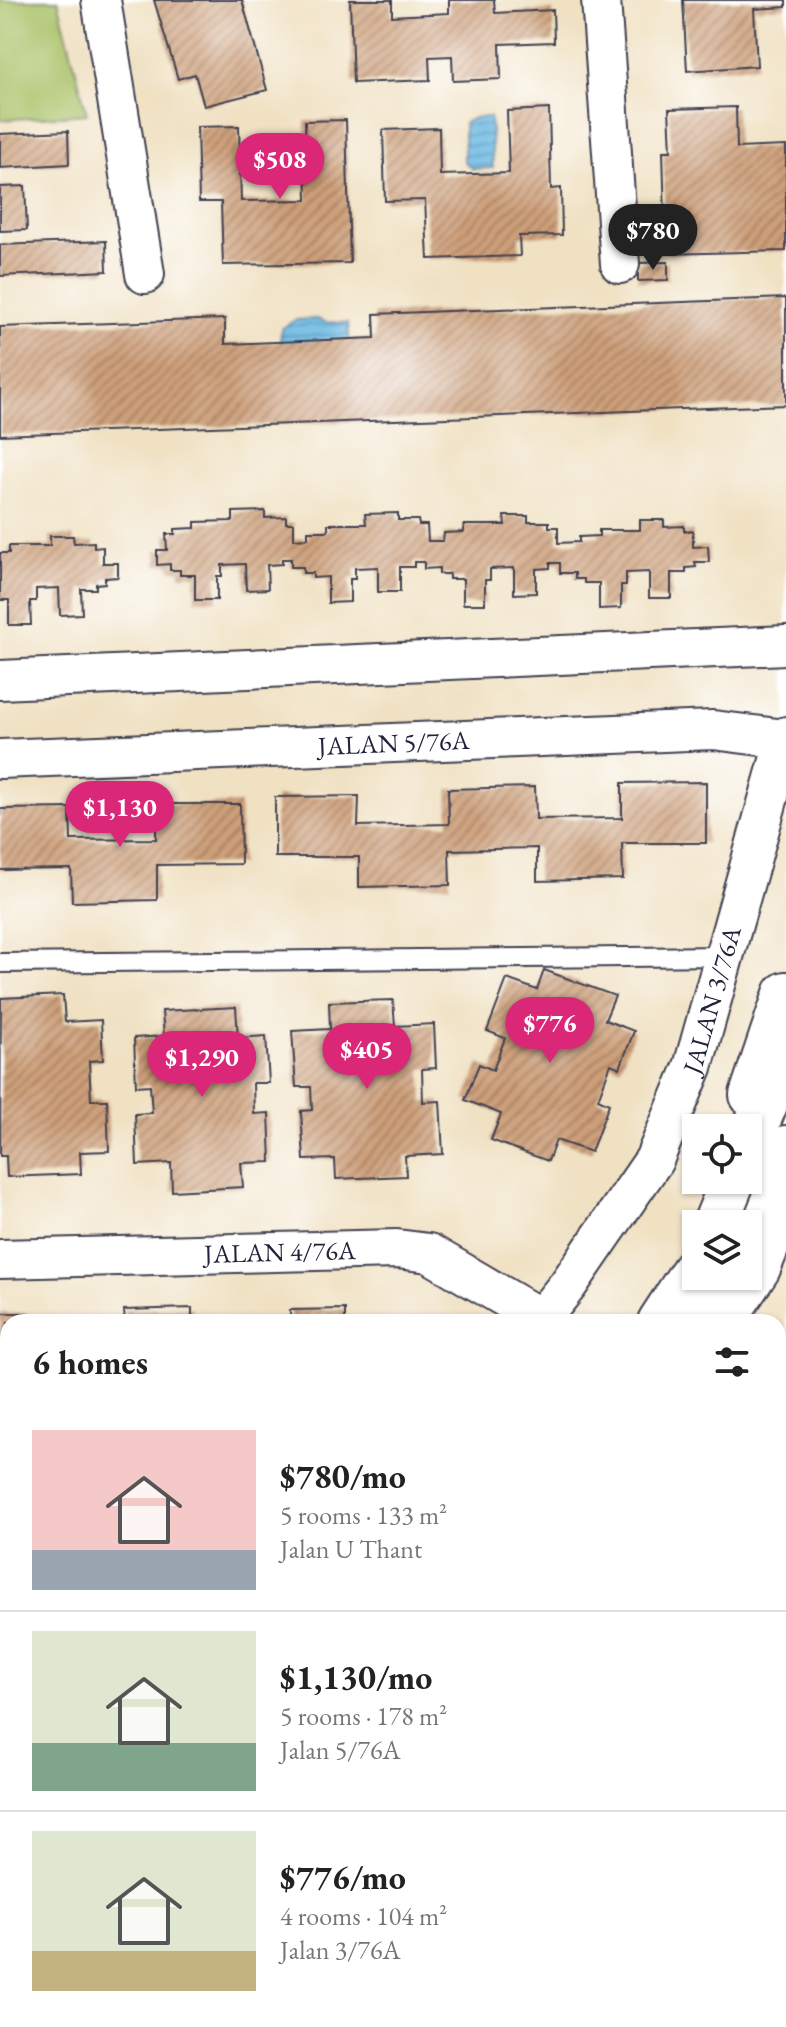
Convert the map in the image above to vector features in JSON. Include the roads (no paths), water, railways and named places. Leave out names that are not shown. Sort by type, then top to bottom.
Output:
[{"type":"main road","points":[[747,1114],[786,994]]},
{"type":"main road","points":[[761,1114],[786,1054]]},
{"type":"main road","points":[[762,1129],[786,1063]]},
{"type":"main road","points":[[758,1210],[786,1148]]},
{"type":"main road","points":[[727,1314],[758,1268],[786,1199]]},
{"type":"main road","points":[[657,1314],[682,1274]]},
{"type":"main road","points":[[665,1314],[682,1288]]},
{"type":"main road","points":[[705,1314],[720,1290]]},
{"type":"street","points":[[101,0],[145,274]]},
{"type":"street","points":[[601,0],[620,264]]},
{"type":"street","points":[[0,680],[786,645]]},
{"type":"street","name":"JALAN 5/76A","points":[[0,759],[713,730],[786,738]]},
{"type":"street","name":"JALAN 3/76A","points":[[544,1314],[568,1285],[654,1160],[693,1067],[786,738]]},
{"type":"street","name":"JALAN 4/76A","points":[[0,1259],[397,1249],[429,1253],[529,1314]]},
{"type":"lane","points":[[0,963],[726,956]]},
{"type":"water","points":[[490,117],[493,168],[472,169],[464,161],[464,123],[474,118]]},
{"type":"water","points":[[295,320],[348,323],[350,347],[280,351],[281,329]]}]
